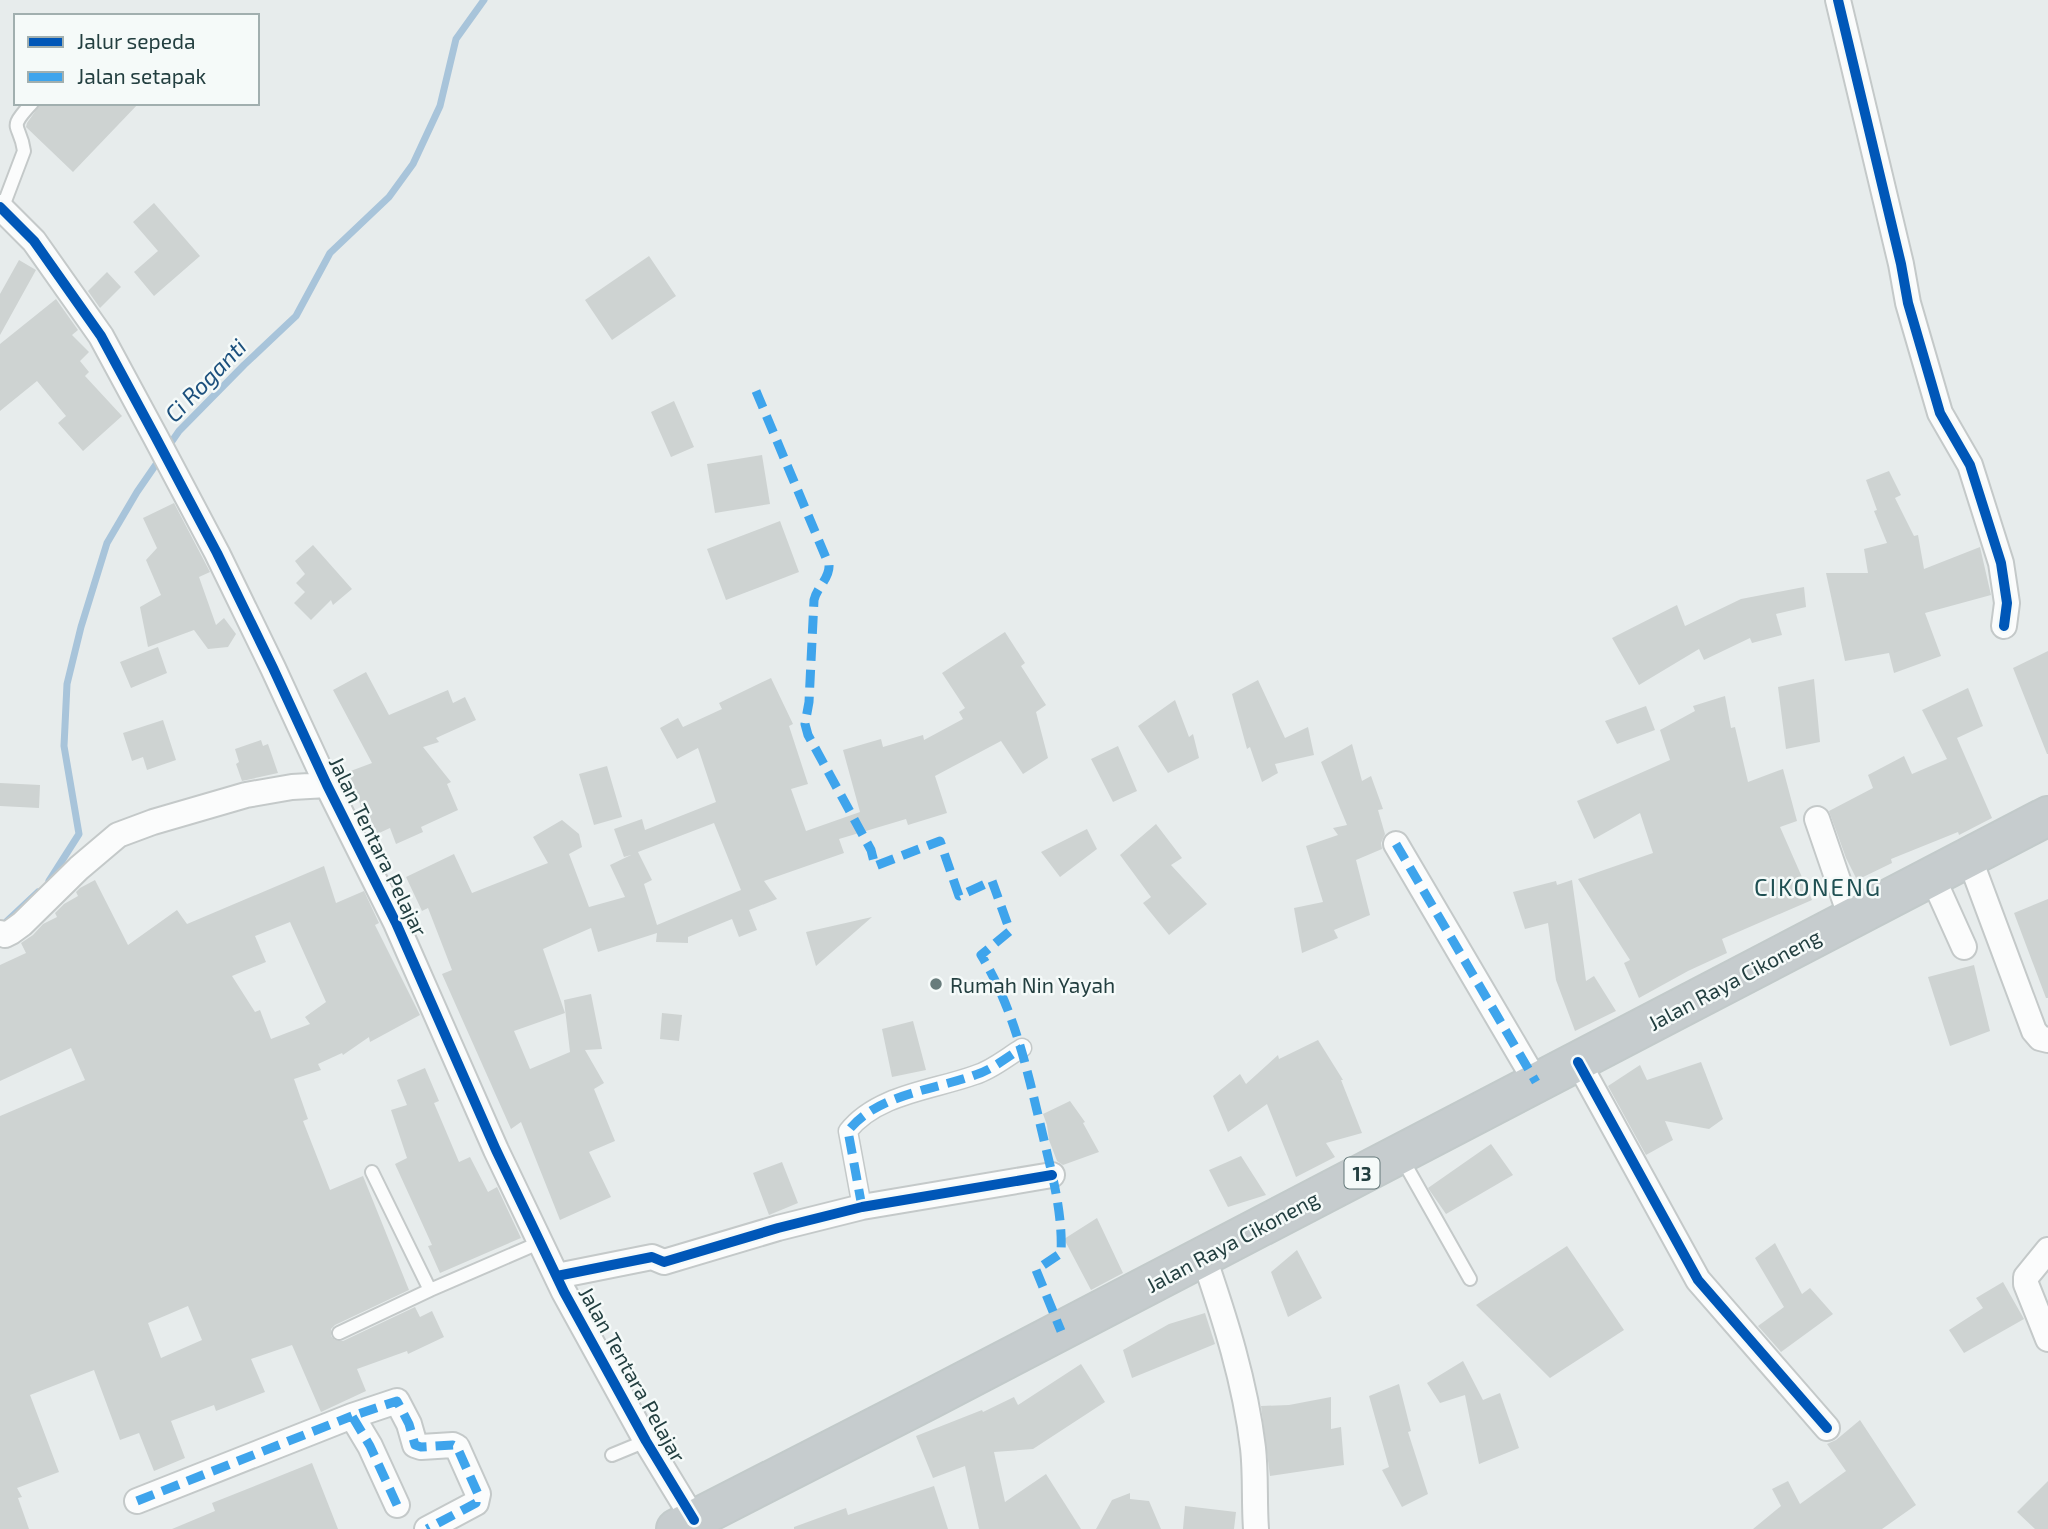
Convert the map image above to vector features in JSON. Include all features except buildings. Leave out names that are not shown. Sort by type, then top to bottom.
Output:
[{"type":"highway","name":"Jalan Raya Cikoneng","points":[[685,1524],[954,1387],[2048,816]]},
{"type":"street","points":[[1838,0],[1908,303],[1940,413],[1970,465],[2001,563],[2007,603],[2004,626]]},
{"type":"street","name":"Jalan Tentara Pelajar","points":[[1,208],[34,241],[101,337],[155,436],[251,622],[327,785],[396,923],[496,1150],[557,1276],[646,1441],[685,1524]]},
{"type":"street","points":[[0,934],[11,932],[22,924],[79,868],[118,835],[246,795],[327,785]]},
{"type":"street","points":[[1817,820],[1851,918]]},
{"type":"street","points":[[1395,844],[1536,1082]]},
{"type":"street","points":[[1969,857],[2034,1031],[2040,1038],[2048,1040]]},
{"type":"street","points":[[1932,876],[1964,947]]},
{"type":"street","points":[[862,1207],[848,1130],[855,1122],[878,1106],[979,1074],[1022,1048]]},
{"type":"street","points":[[1578,1062],[1698,1280],[1827,1428]]},
{"type":"street","points":[[557,1276],[652,1257],[664,1262],[778,1228],[862,1207],[1052,1175]]},
{"type":"street","points":[[2048,1250],[2026,1277],[2026,1284],[2048,1339]]},
{"type":"street","points":[[1203,1255],[1242,1382],[1253,1450],[1256,1529]]},
{"type":"street","points":[[137,1501],[352,1416],[397,1401],[409,1424],[415,1445],[453,1445],[460,1450],[478,1494],[476,1503],[427,1529]]},
{"type":"street","points":[[352,1416],[370,1446],[397,1505]]},
{"type":"lane","points":[[1,208],[24,151],[15,130],[16,124],[30,105]]},
{"type":"lane","points":[[1399,1154],[1470,1279]]},
{"type":"lane","points":[[372,1172],[430,1290]]},
{"type":"lane","points":[[339,1333],[541,1242]]},
{"type":"lane","points":[[612,1455],[646,1441]]},
{"type":"waterway","name":"Ci Roganti","points":[[49,881],[79,834],[64,746],[67,684],[107,543],[137,492],[179,431],[296,316],[330,253],[389,197],[413,164],[440,106],[456,39],[484,0]]},
{"type":"waterway","name":"Ci Roganti","points":[[6,922],[38,892]]},
{"type":"marked path","points":[[756,391],[829,565],[828,574],[814,600],[809,702],[805,724],[808,735],[871,850],[875,866],[940,841],[959,896],[992,881],[1010,931],[981,955],[1012,1020],[1032,1089],[1053,1179],[1059,1209],[1061,1253],[1036,1270],[1061,1331]]},
{"type":"marked path","points":[[1396,844],[1536,1082]]},
{"type":"marked path","points":[[862,1207],[848,1131],[860,1119],[890,1101],[981,1073],[1022,1048]]},
{"type":"marked path","points":[[397,1505],[370,1446],[352,1416],[397,1401],[409,1424],[415,1445],[457,1447],[478,1494],[476,1503],[427,1529]]},
{"type":"marked path","points":[[137,1501],[352,1416]]},
{"type":"cycle path","points":[[1838,0],[1908,303],[1940,413],[1970,465],[2001,563],[2007,603],[2004,626]]},
{"type":"cycle path","points":[[0,207],[34,241],[101,336],[217,553],[396,923],[496,1150],[564,1292],[646,1441],[694,1520]]},
{"type":"cycle path","points":[[1578,1062],[1698,1280],[1827,1428]]},
{"type":"cycle path","points":[[557,1276],[652,1257],[664,1262],[778,1228],[862,1207],[1052,1175]]},
{"type":"place","name":"Rumah Nin Yayah","points":[[936,984]]},
{"type":"district","name":"CIKONENG","points":[[1818,886]]}]
